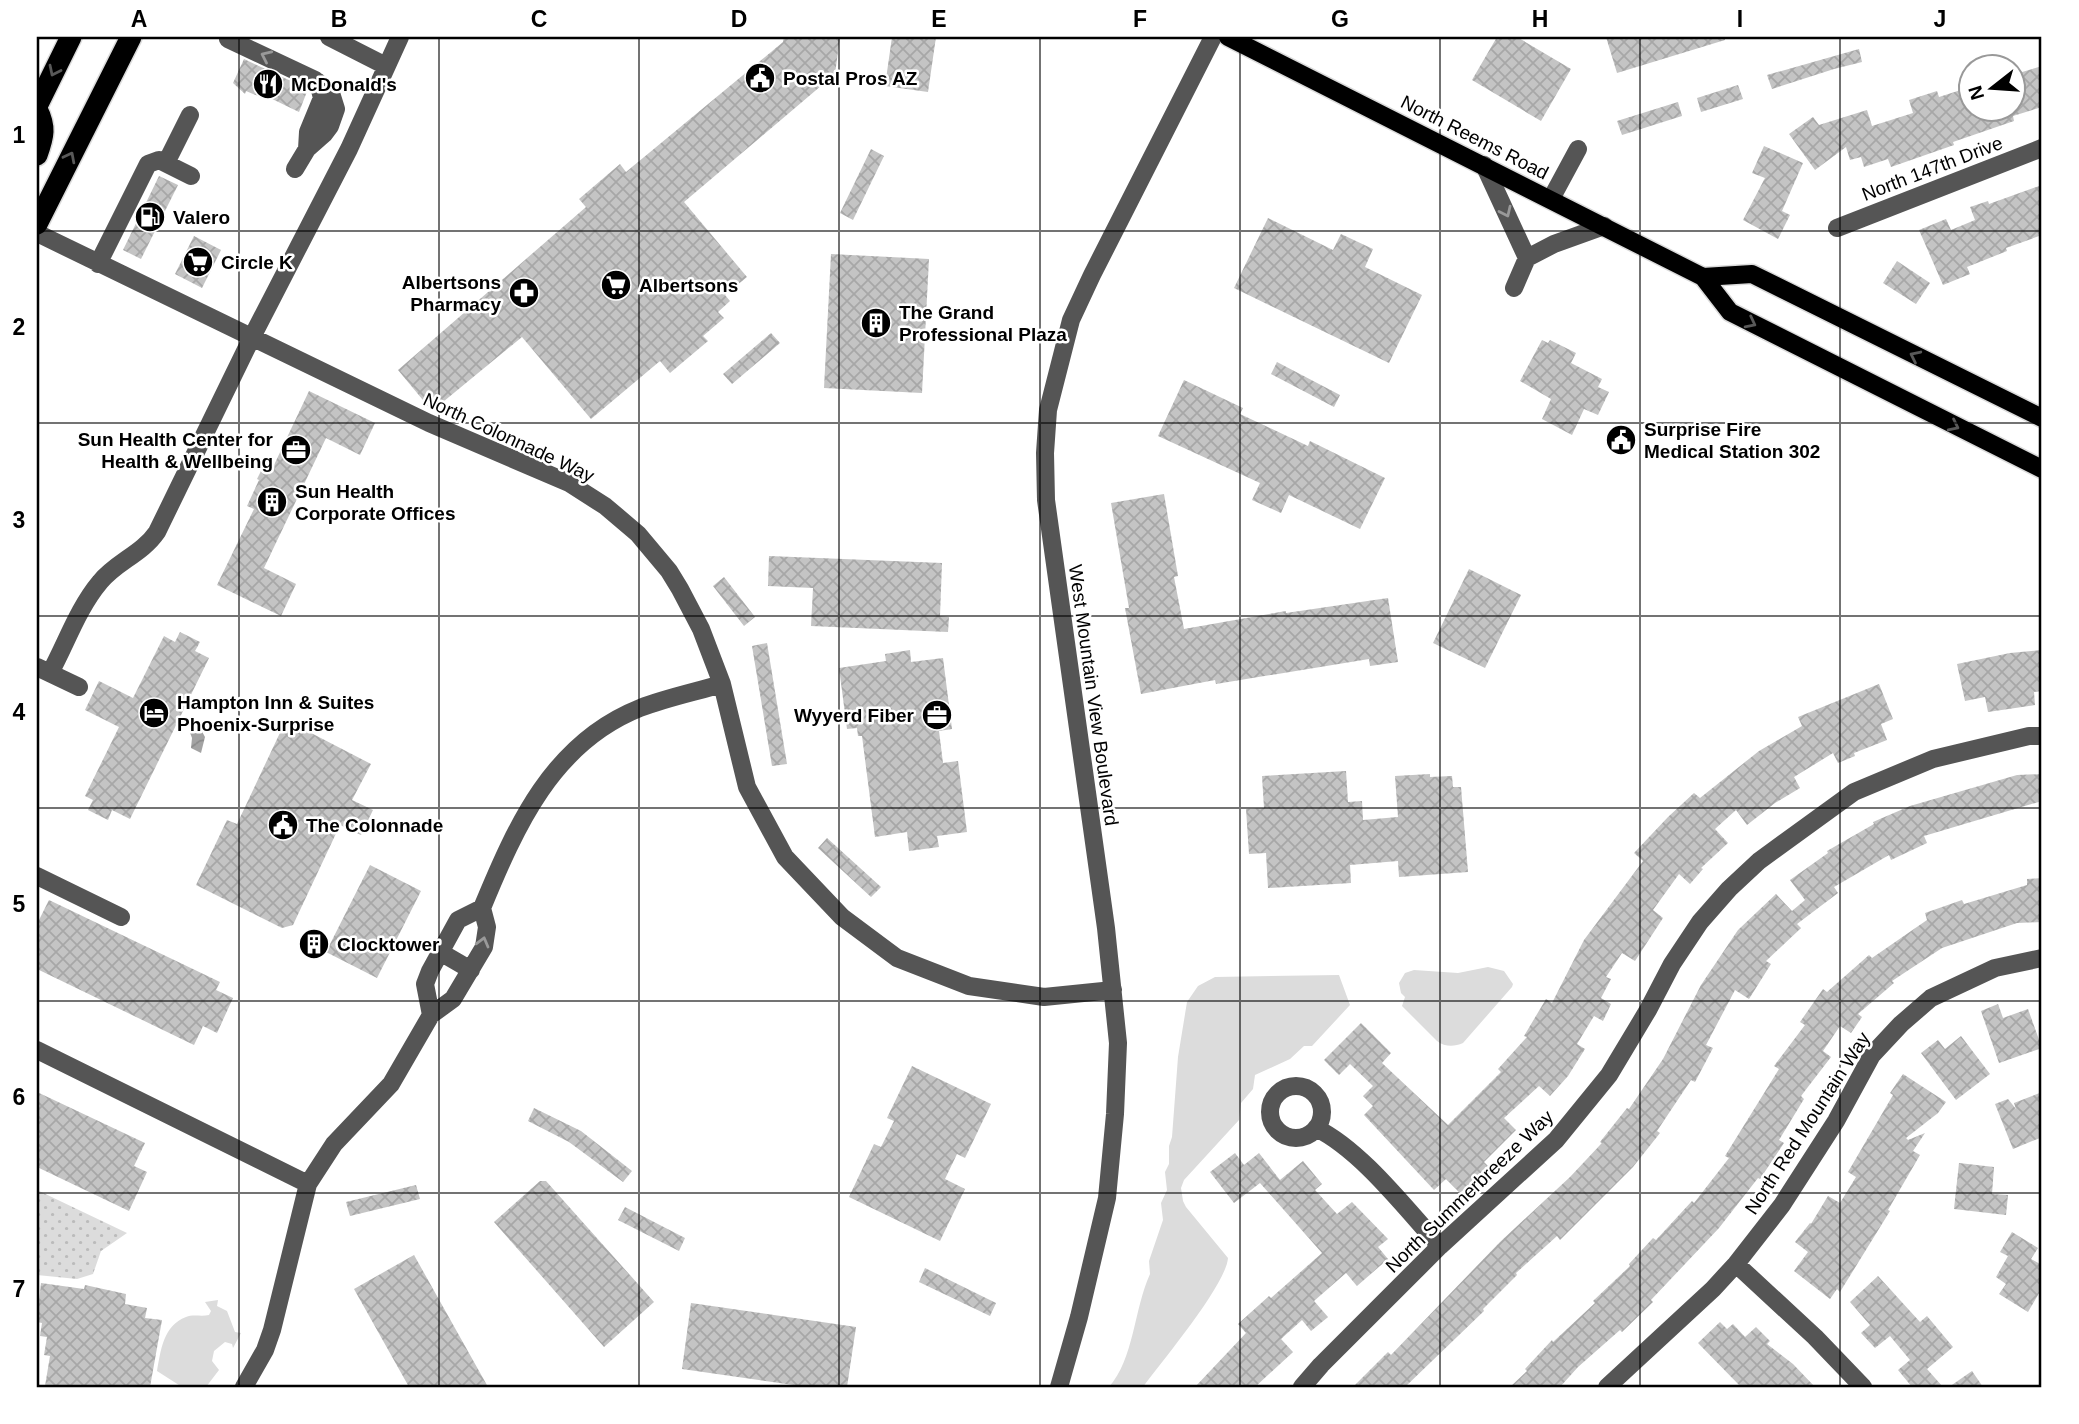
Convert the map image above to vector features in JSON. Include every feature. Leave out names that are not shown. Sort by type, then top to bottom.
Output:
[{"type":"highway","points":[[37,155],[45,134],[44,123],[37,107],[71,37]]},
{"type":"highway","points":[[37,224],[131,37]]},
{"type":"main road","name":"North Reems Road","points":[[1228,37],[1703,276],[1730,312],[2042,469]]},
{"type":"main road","name":"North Reems Road","points":[[1703,276],[1752,274],[2042,418]]},
{"type":"street","points":[[329,37],[386,66]]},
{"type":"street","points":[[79,687],[43,670],[100,581],[138,552],[157,532],[252,337],[349,149],[400,37]]},
{"type":"street","name":"West Mountain View Boulevard","points":[[1059,1387],[1079,1317],[1107,1198],[1118,1042],[1046,500],[1048,410],[1071,320],[1213,37]]},
{"type":"street","points":[[228,39],[318,82],[331,93],[335,114],[324,134],[307,149],[295,169]]},
{"type":"street","points":[[166,163],[190,115]]},
{"type":"street","name":"North 147th Drive","points":[[1837,228],[2042,148]]},
{"type":"street","points":[[1551,199],[1578,149]]},
{"type":"street","points":[[98,264],[148,164],[159,160],[191,176]]},
{"type":"street","points":[[1484,166],[1527,258]]},
{"type":"street","points":[[1514,288],[1527,258],[1554,244],[1604,226]]},
{"type":"street","name":"North Colonnade Way","points":[[37,233],[461,438],[569,484],[605,506],[638,534],[669,570],[701,629],[722,684],[747,787],[785,857],[842,917],[897,958],[969,986],[1044,997],[1113,990]]},
{"type":"street","points":[[244,1387],[265,1350],[272,1329],[308,1184],[334,1144],[391,1084],[430,1015],[453,999],[471,970],[484,947],[486,936],[482,908],[510,841],[549,778],[576,747],[612,722],[640,708],[722,684]]},
{"type":"street","name":"North Summerbreeze Way","points":[[1302,1387],[1440,1246],[1556,1140],[1609,1075],[1672,964],[1700,922],[1759,860],[1853,792],[1933,759],[2029,736],[2042,736]]},
{"type":"street","points":[[37,876],[121,917]]},
{"type":"street","points":[[430,1015],[425,984],[440,951],[458,920],[482,908]]},
{"type":"street","points":[[440,951],[471,970]]},
{"type":"street","name":"North Red Mountain Way","points":[[1607,1387],[1713,1289],[1736,1264],[1782,1205],[1836,1121],[1872,1055],[1901,1024],[1931,998],[1995,968],[2042,958]]},
{"type":"street","points":[[37,1049],[308,1184]]},
{"type":"street","points":[[1316,1128],[1353,1153],[1440,1246]]},
{"type":"street","points":[[1736,1264],[1815,1337],[1863,1387]]},
{"type":"shaded area","points":[[1488,967],[1504,971],[1513,984],[1463,1043],[1450,1046],[1440,1043],[1402,1006],[1405,997],[1401,993],[1399,983],[1405,973],[1414,970],[1458,973]]},
{"type":"shaded area","points":[[1339,975],[1350,1005],[1312,1046],[1304,1046],[1290,1059],[1255,1075],[1253,1089],[1241,1103],[1239,1120],[1184,1180],[1181,1188],[1186,1207],[1228,1258],[1217,1286],[1143,1387],[1109,1387],[1129,1348],[1150,1274],[1149,1261],[1163,1220],[1161,1203],[1167,1190],[1165,1172],[1169,1164],[1178,1057],[1187,1002],[1198,986],[1215,977]]},
{"type":"shaded area","points":[[37,1190],[127,1233],[101,1251],[93,1274],[77,1279],[37,1275]]},
{"type":"shaded area","points":[[218,1300],[217,1306],[227,1311],[235,1332],[241,1333],[233,1348],[232,1344],[225,1342],[214,1351],[212,1361],[219,1370],[206,1387],[182,1387],[157,1371],[164,1340],[178,1321],[189,1316],[209,1315],[211,1311],[205,1302]]},
{"type":"water","points":[[197,722],[205,737],[201,753],[191,748],[189,730]]},
{"type":"building","name":"Albertsons","points":[[784,37],[840,37],[835,74],[684,202],[747,277],[725,295],[730,301],[718,312],[724,318],[703,336],[708,341],[670,373],[660,361],[591,419],[522,337],[432,411],[398,370],[586,207],[579,199],[620,164],[626,172],[783,42]]},
{"type":"building","points":[[892,37],[936,37],[928,92],[885,86]]},
{"type":"building","points":[[1497,37],[1517,37],[1571,69],[1541,121],[1472,80]]},
{"type":"building","points":[[1606,37],[1725,37],[1725,40],[1617,73]]},
{"type":"building","points":[[1859,49],[1862,62],[1772,89],[1767,75]]},
{"type":"building","name":"McDonald's","points":[[244,59],[308,89],[299,112],[266,96],[265,99],[246,91],[245,94],[233,83]]},
{"type":"building","points":[[2042,66],[2042,107],[2026,112],[2026,71]]},
{"type":"building","points":[[1738,85],[1743,99],[1701,112],[1697,98]]},
{"type":"building","points":[[1937,91],[1939,97],[1956,92],[1956,122],[2011,122],[1891,167],[1888,159],[1864,167],[1861,157],[1850,160],[1846,147],[1815,170],[1789,134],[1813,117],[1819,125],[1867,110],[1872,126],[1913,113],[1909,100]]},
{"type":"building","points":[[1678,102],[1682,116],[1622,135],[1617,121]]},
{"type":"building","points":[[1764,146],[1803,163],[1782,211],[1790,215],[1778,239],[1743,220],[1765,178],[1752,173]]},
{"type":"building","points":[[871,149],[884,156],[853,220],[840,213]]},
{"type":"building","name":"Valero","points":[[159,176],[178,185],[141,259],[123,250]]},
{"type":"building","points":[[2042,185],[2042,235],[2006,248],[2007,251],[1967,267],[1970,274],[1943,285],[1919,230],[1946,219],[1951,230],[1975,220],[1970,207],[1988,201],[1989,204]]},
{"type":"building","points":[[1268,218],[1333,250],[1341,234],[1373,249],[1365,267],[1422,295],[1389,363],[1234,288]]},
{"type":"building","name":"Circle K","points":[[194,236],[221,250],[202,288],[175,274]]},
{"type":"building","name":"The Grand Professional Plaza","points":[[831,254],[929,259],[922,393],[824,388]]},
{"type":"building","points":[[1897,261],[1930,283],[1916,304],[1883,283]]},
{"type":"building","points":[[771,333],[780,343],[732,384],[723,374]]},
{"type":"building","points":[[1542,340],[1548,343],[1550,340],[1576,353],[1571,363],[1602,379],[1598,387],[1609,392],[1598,415],[1584,409],[1572,435],[1542,419],[1551,399],[1520,381]]},
{"type":"building","points":[[1277,362],[1340,395],[1334,407],[1271,374]]},
{"type":"building","points":[[1184,380],[1243,408],[1240,414],[1308,446],[1310,441],[1385,478],[1360,529],[1289,495],[1281,513],[1252,500],[1260,483],[1158,436]]},
{"type":"building","name":"Sun Health Corporate Offices","points":[[309,391],[375,423],[360,455],[326,438],[264,568],[296,584],[281,616],[217,585],[254,509],[247,506],[259,480],[257,479],[266,461],[274,465]]},
{"type":"building","points":[[1164,494],[1178,576],[1174,577],[1184,629],[1286,611],[1388,598],[1398,662],[1370,666],[1369,659],[1216,684],[1215,680],[1141,694],[1125,608],[1129,608],[1111,503]]},
{"type":"building","points":[[769,556],[942,563],[940,616],[949,617],[948,632],[811,626],[813,588],[768,586]]},
{"type":"building","points":[[1469,569],[1521,595],[1485,668],[1433,643]]},
{"type":"building","points":[[724,577],[755,617],[744,626],[713,586]]},
{"type":"building","name":"Hampton Inn & Suites Phoenix-Surprise","points":[[180,632],[200,642],[195,651],[209,658],[130,819],[112,810],[108,820],[88,810],[93,800],[85,796],[119,727],[85,710],[99,681],[133,698],[164,636],[175,642]]},
{"type":"building","points":[[767,643],[787,764],[772,766],[752,646]]},
{"type":"building","points":[[910,650],[911,662],[943,658],[952,729],[939,731],[943,763],[958,761],[967,832],[937,836],[939,847],[909,851],[907,832],[875,837],[862,736],[858,736],[857,728],[847,729],[839,668],[886,661],[885,654]]},
{"type":"building","points":[[2042,650],[2042,691],[2034,692],[2035,705],[1988,712],[1985,697],[1965,701],[1957,664],[2010,653]]},
{"type":"building","points":[[1879,684],[1893,719],[1881,724],[1887,740],[1854,753],[1855,756],[1838,763],[1833,753],[1794,777],[1800,788],[1747,825],[1736,810],[1715,829],[1728,843],[1701,868],[1703,869],[1690,884],[1679,874],[1653,910],[1663,918],[1635,961],[1622,953],[1606,977],[1611,979],[1601,998],[1611,1004],[1603,1021],[1594,1016],[1577,1044],[1585,1049],[1568,1076],[1550,1096],[1539,1086],[1504,1118],[1516,1130],[1484,1162],[1488,1166],[1460,1193],[1446,1179],[1434,1190],[1364,1115],[1373,1106],[1363,1096],[1373,1086],[1350,1064],[1339,1075],[1324,1060],[1361,1023],[1391,1053],[1382,1063],[1448,1125],[1501,1072],[1498,1069],[1527,1037],[1524,1036],[1546,999],[1552,1003],[1584,940],[1643,861],[1634,853],[1668,817],[1694,793],[1700,798],[1759,751],[1802,726],[1798,717]]},
{"type":"building","name":"The Colonnade","points":[[286,720],[371,764],[352,800],[373,810],[361,835],[340,825],[293,925],[282,928],[196,885],[227,820],[237,824]]},
{"type":"building","points":[[1346,771],[1348,802],[1362,801],[1363,820],[1398,817],[1395,776],[1452,776],[1453,787],[1461,787],[1468,872],[1399,877],[1398,861],[1350,865],[1351,883],[1268,888],[1266,853],[1249,854],[1246,809],[1264,808],[1262,776]]},
{"type":"building","points":[[2042,774],[2042,801],[1924,836],[1927,843],[1891,860],[1889,855],[1834,887],[1838,893],[1797,924],[1801,928],[1766,961],[1771,964],[1749,999],[1735,990],[1706,1045],[1713,1048],[1695,1082],[1691,1080],[1657,1131],[1660,1133],[1633,1167],[1560,1240],[1557,1236],[1516,1273],[1484,1311],[1405,1387],[1353,1387],[1388,1352],[1391,1355],[1500,1242],[1570,1177],[1602,1143],[1600,1142],[1627,1108],[1629,1109],[1663,1059],[1701,985],[1738,930],[1776,894],[1792,911],[1805,900],[1790,880],[1828,853],[1827,851],[1874,824],[1873,822],[1910,806],[2017,775]]},
{"type":"building","points":[[827,838],[881,887],[871,897],[818,848]]},
{"type":"building","points":[[370,865],[421,891],[377,978],[326,952]]},
{"type":"building","points":[[2042,878],[2042,922],[2017,923],[1942,948],[1892,981],[1894,983],[1858,1014],[1862,1017],[1851,1033],[1840,1026],[1823,1051],[1831,1057],[1801,1096],[1804,1099],[1779,1140],[1784,1143],[1760,1179],[1758,1178],[1719,1228],[1651,1300],[1653,1302],[1622,1332],[1620,1330],[1578,1367],[1560,1387],[1510,1387],[1552,1340],[1553,1342],[1595,1303],[1593,1301],[1630,1266],[1653,1238],[1656,1240],[1692,1201],[1694,1203],[1729,1158],[1725,1156],[1779,1069],[1774,1066],[1805,1025],[1800,1022],[1823,989],[1827,992],[1869,955],[1872,958],[1927,920],[1925,913],[1962,900],[1964,904],[2027,885],[2027,879]]},
{"type":"building","points":[[49,900],[220,982],[216,990],[233,998],[217,1033],[203,1026],[194,1045],[37,969],[37,924]]},
{"type":"building","points":[[1998,1004],[2003,1018],[2028,1009],[2042,1048],[1999,1063],[1981,1011]]},
{"type":"building","points":[[1961,1036],[1990,1074],[1956,1100],[1921,1053],[1938,1040],[1945,1049]]},
{"type":"building","points":[[912,1066],[991,1104],[965,1158],[957,1154],[945,1179],[965,1189],[940,1241],[849,1197],[874,1144],[881,1147],[894,1121],[887,1118]]},
{"type":"building","points":[[1903,1074],[1946,1102],[1938,1113],[1906,1138],[1908,1140],[1925,1133],[1913,1151],[1920,1155],[1888,1210],[1890,1211],[1840,1292],[1837,1289],[1830,1299],[1794,1271],[1808,1252],[1795,1242],[1811,1224],[1828,1196],[1840,1203],[1856,1177],[1848,1172]]},
{"type":"building","points":[[37,1092],[145,1143],[134,1166],[147,1172],[129,1211],[37,1167]]},
{"type":"building","points":[[2042,1092],[2042,1137],[2013,1149],[1995,1104],[2008,1099],[2016,1109],[2014,1103]]},
{"type":"building","points":[[534,1108],[581,1131],[632,1171],[623,1182],[569,1142],[528,1121]]},
{"type":"building","points":[[1235,1153],[1244,1165],[1259,1153],[1280,1180],[1303,1161],[1322,1184],[1315,1190],[1337,1214],[1352,1202],[1388,1239],[1378,1247],[1388,1259],[1357,1286],[1346,1273],[1314,1301],[1328,1317],[1311,1331],[1302,1320],[1281,1339],[1293,1352],[1255,1387],[1195,1387],[1246,1333],[1238,1324],[1322,1253],[1260,1183],[1234,1203],[1210,1172]]},
{"type":"building","points":[[1959,1163],[1994,1167],[1992,1194],[2008,1195],[2006,1215],[1954,1209]]},
{"type":"building","points":[[540,1181],[546,1181],[654,1302],[604,1347],[494,1222]]},
{"type":"building","points":[[416,1185],[420,1199],[350,1216],[346,1202]]},
{"type":"building","points":[[625,1207],[685,1238],[679,1251],[618,1220]]},
{"type":"building","points":[[2012,1232],[2038,1248],[2031,1259],[2042,1265],[2042,1288],[2028,1312],[1999,1294],[2006,1284],[1996,1277],[2008,1256],[2000,1252]]},
{"type":"building","points":[[414,1255],[488,1387],[409,1387],[354,1289]]},
{"type":"building","points":[[925,1268],[996,1303],[990,1316],[919,1282]]},
{"type":"building","points":[[1878,1276],[1920,1322],[1927,1316],[1953,1347],[1927,1369],[1943,1387],[1912,1387],[1898,1370],[1910,1360],[1890,1336],[1875,1348],[1861,1333],[1870,1325],[1850,1302]]},
{"type":"building","points":[[41,1283],[84,1289],[85,1285],[126,1294],[125,1304],[147,1308],[145,1318],[162,1320],[150,1387],[45,1386],[50,1356],[44,1355],[47,1337],[40,1336],[42,1323],[37,1322]]},
{"type":"building","points":[[691,1303],[856,1327],[847,1387],[807,1387],[682,1369]]},
{"type":"building","points":[[1720,1322],[1727,1329],[1733,1324],[1745,1337],[1756,1327],[1770,1341],[1767,1344],[1793,1364],[1815,1387],[1741,1387],[1698,1343]]},
{"type":"building","points":[[1972,1371],[1983,1387],[1949,1387]]},
{"type":"place","name":"Postal Pros AZ","points":[[760,78]]},
{"type":"place","name":"McDonald's","points":[[268,84]]},
{"type":"place","name":"Valero","points":[[150,217]]},
{"type":"place","name":"Circle K","points":[[198,262]]},
{"type":"place","name":"Albertsons","points":[[616,285]]},
{"type":"place","name":"Albertsons Pharmacy","points":[[524,293]]},
{"type":"place","name":"The Grand Professional Plaza","points":[[876,323]]},
{"type":"place","name":"Surprise Fire Medical Station 302","points":[[1621,440]]},
{"type":"place","name":"Sun Health Center for Health & Wellbeing","points":[[296,450]]},
{"type":"place","name":"Sun Health Corporate Offices","points":[[272,502]]},
{"type":"place","name":"Hampton Inn & Suites Phoenix-Surprise","points":[[154,713]]},
{"type":"place","name":"Wyyerd Fiber","points":[[937,715]]},
{"type":"place","name":"The Colonnade","points":[[283,825]]},
{"type":"place","name":"Clocktower","points":[[314,944]]}]
